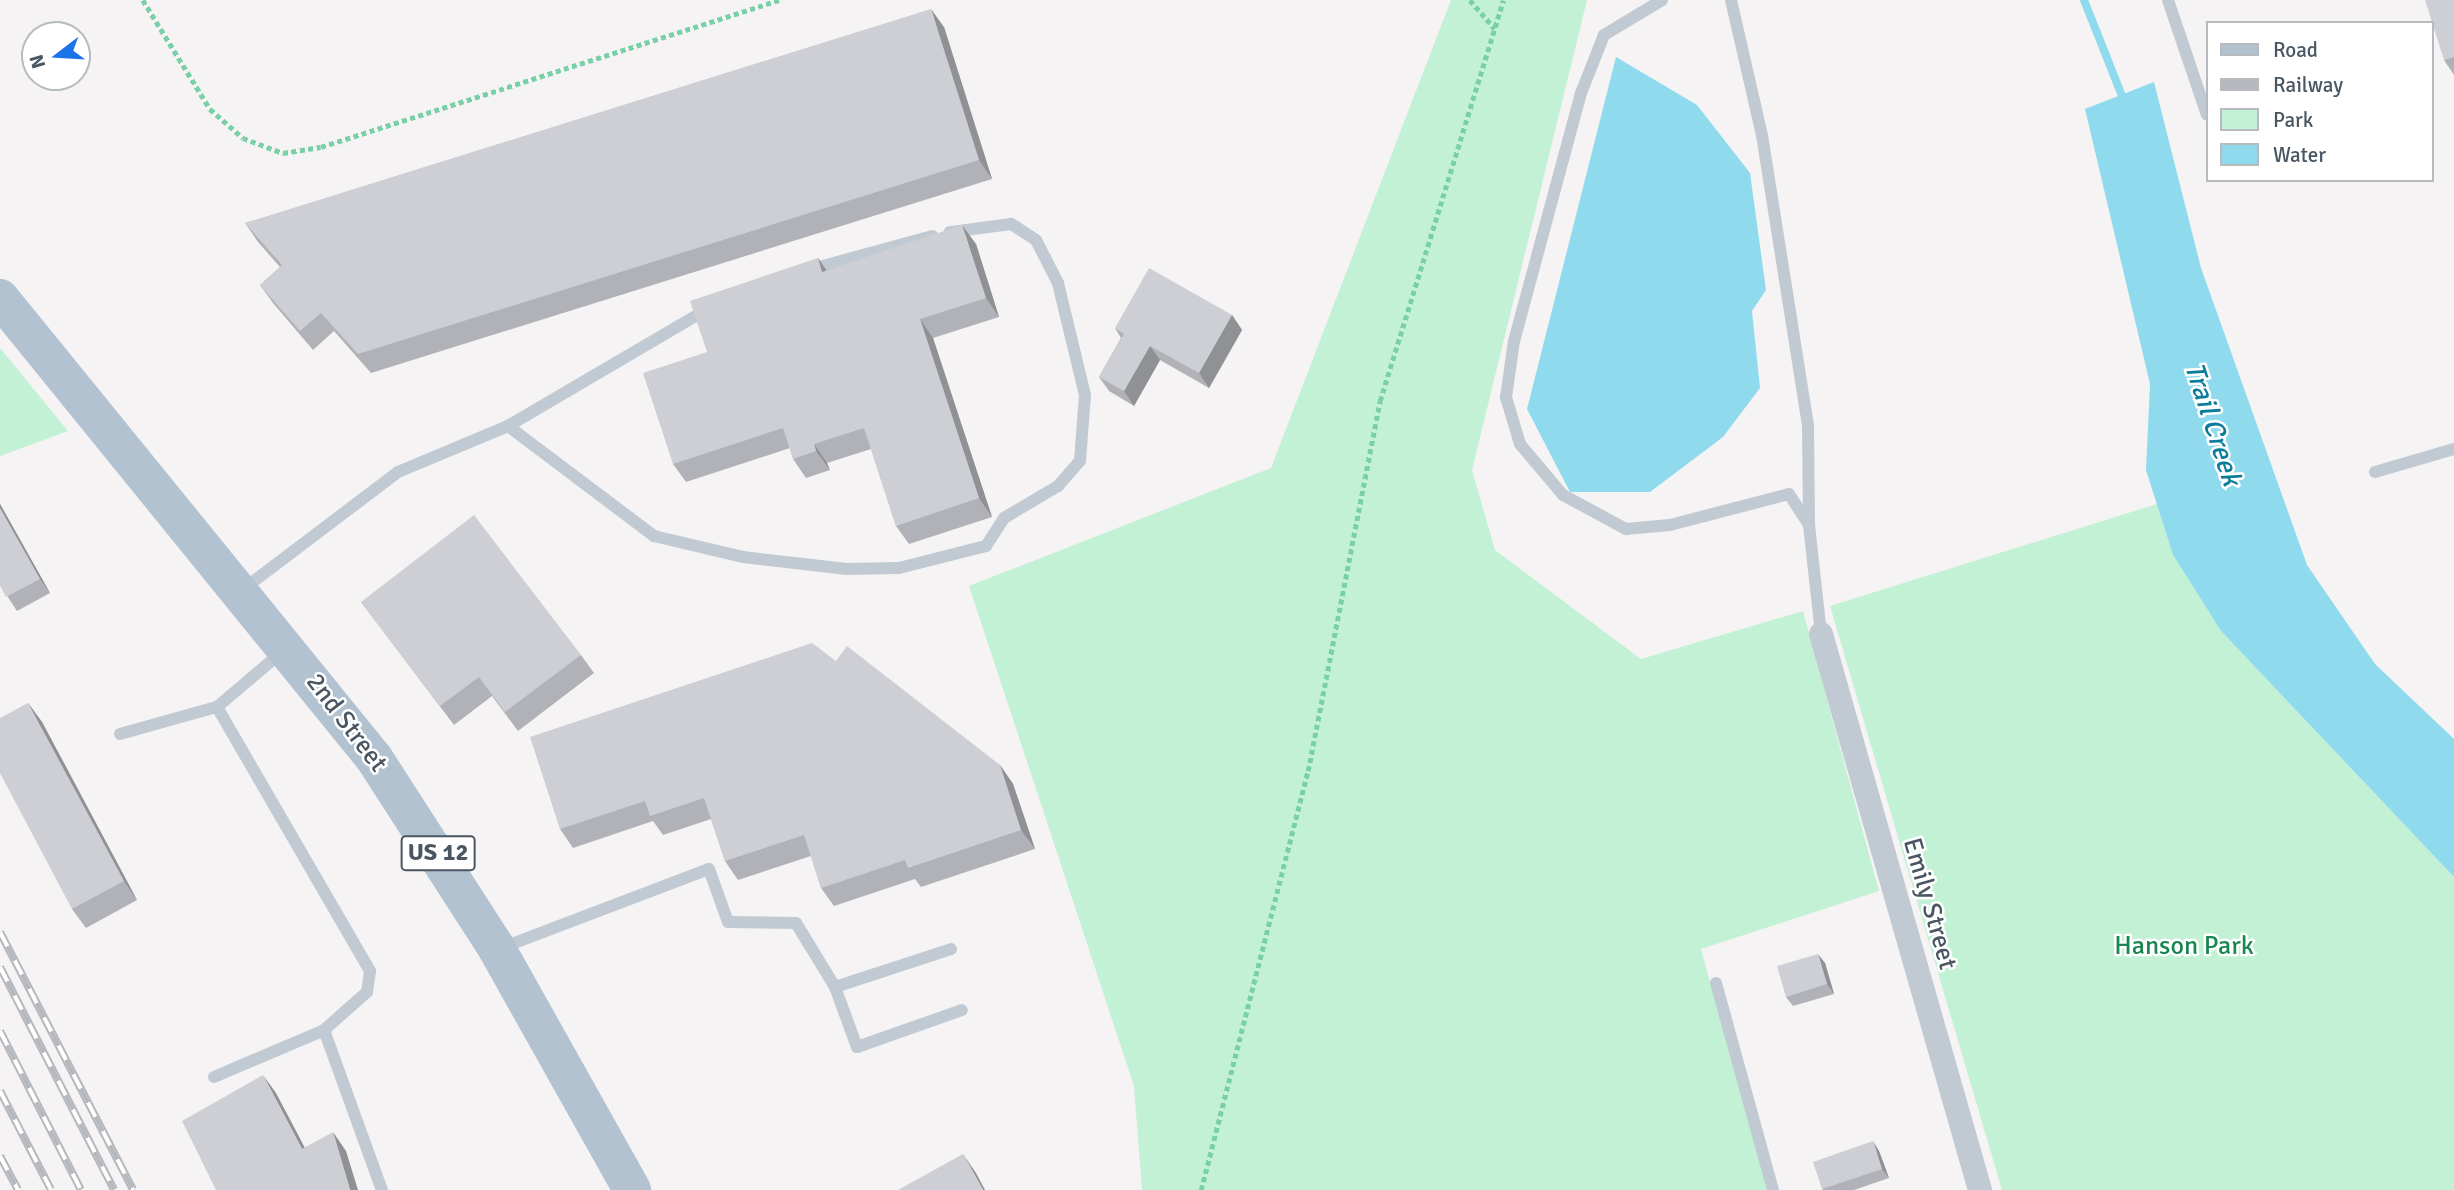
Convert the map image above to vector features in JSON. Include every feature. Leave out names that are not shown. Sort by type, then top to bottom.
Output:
[{"type":"main road","name":"2nd Street","points":[[0,298],[289,647],[374,758],[497,949],[632,1190]]},
{"type":"street","name":"Emily Street","points":[[1821,634],[1980,1190]]},
{"type":"lane","points":[[1662,0],[1604,35],[1581,93],[1514,341],[1506,397],[1520,444],[1563,495],[1626,529],[1670,525],[1789,494],[1809,525]]},
{"type":"lane","points":[[1731,0],[1762,135],[1808,426],[1809,525],[1821,634]]},
{"type":"lane","points":[[2168,0],[2206,112]]},
{"type":"lane","points":[[508,426],[654,536],[743,556],[846,569],[899,568],[986,546],[1004,518],[1058,486],[1080,461],[1085,395],[1058,283],[1036,240],[1020,229],[1011,224],[963,228],[792,276]]},
{"type":"lane","points":[[242,590],[398,472],[508,426],[606,373],[689,316],[728,301]]},
{"type":"lane","points":[[2375,472],[2454,449]]},
{"type":"lane","points":[[120,734],[217,707],[289,647]]},
{"type":"lane","points":[[214,1077],[324,1030],[367,992],[370,971],[217,707]]},
{"type":"lane","points":[[497,949],[709,869],[728,922],[796,923],[835,987],[857,1047],[962,1010]]},
{"type":"lane","points":[[835,987],[951,948]]},
{"type":"lane","points":[[1716,983],[1773,1190]]},
{"type":"lane","points":[[324,1030],[382,1190]]},
{"type":"path","points":[[143,0],[210,109],[243,138],[283,153],[321,147],[780,0]]},
{"type":"path","points":[[1470,0],[1496,30]]},
{"type":"path","points":[[1201,1190],[1308,771],[1380,401],[1496,30],[1503,0]]},
{"type":"green space","points":[[1451,0],[1587,0],[1472,470],[1495,550],[1641,659],[1803,611],[1879,891],[1701,949],[1767,1190],[1142,1190],[1134,1086],[969,586],[1271,468]]},
{"type":"green space","points":[[0,348],[68,431],[0,456]]},
{"type":"green space","name":"Hanson Park","points":[[2157,504],[2173,555],[2221,631],[2454,877],[2454,1190],[2002,1190],[1830,606]]},
{"type":"water","points":[[1616,57],[1697,105],[1750,173],[1766,290],[1752,311],[1760,388],[1723,437],[1650,492],[1570,492],[1527,409]]},
{"type":"water","points":[[2154,82],[2201,268],[2307,565],[2375,664],[2454,739],[2454,877],[2221,631],[2173,555],[2146,470],[2150,384],[2085,109]]},
{"type":"building","points":[[2425,0],[2454,0],[2454,57],[2444,60]]},
{"type":"building","points":[[931,9],[979,160],[358,354],[321,313],[300,331],[260,285],[282,265],[245,223]]},
{"type":"building","points":[[962,225],[986,298],[920,319],[979,498],[896,526],[864,428],[814,444],[816,451],[793,459],[783,428],[673,464],[643,373],[707,352],[690,301],[818,258],[822,272]]},
{"type":"building","points":[[1149,268],[1232,315],[1199,373],[1150,346],[1124,391],[1099,377],[1124,334],[1115,328]]},
{"type":"building","points":[[0,508],[40,579],[6,597],[0,585]]},
{"type":"building","points":[[474,515],[581,655],[505,712],[479,677],[440,706],[361,602]]},
{"type":"building","points":[[812,643],[836,661],[847,646],[1000,765],[1021,830],[908,868],[905,860],[821,888],[804,835],[725,861],[704,798],[650,816],[645,801],[560,829],[530,737]]},
{"type":"building","points":[[28,703],[124,881],[72,909],[0,773],[0,718]]},
{"type":"building","points":[[1818,954],[1827,984],[1786,997],[1777,966]]},
{"type":"building","points":[[263,1075],[302,1149],[333,1132],[350,1190],[216,1190],[182,1121]]},
{"type":"building","points":[[1873,1141],[1882,1169],[1822,1189],[1813,1162]]},
{"type":"building","points":[[963,1154],[983,1190],[898,1190]]},
{"type":"waterway","name":"Trail Creek","points":[[2084,0],[2124,101]]},
{"type":"railway","points":[[0,932],[133,1190]]},
{"type":"railway","points":[[0,967],[114,1190]]},
{"type":"railway","points":[[0,1031],[81,1190]]},
{"type":"railway","points":[[0,1091],[51,1190]]},
{"type":"railway","points":[[0,1156],[18,1190]]}]
